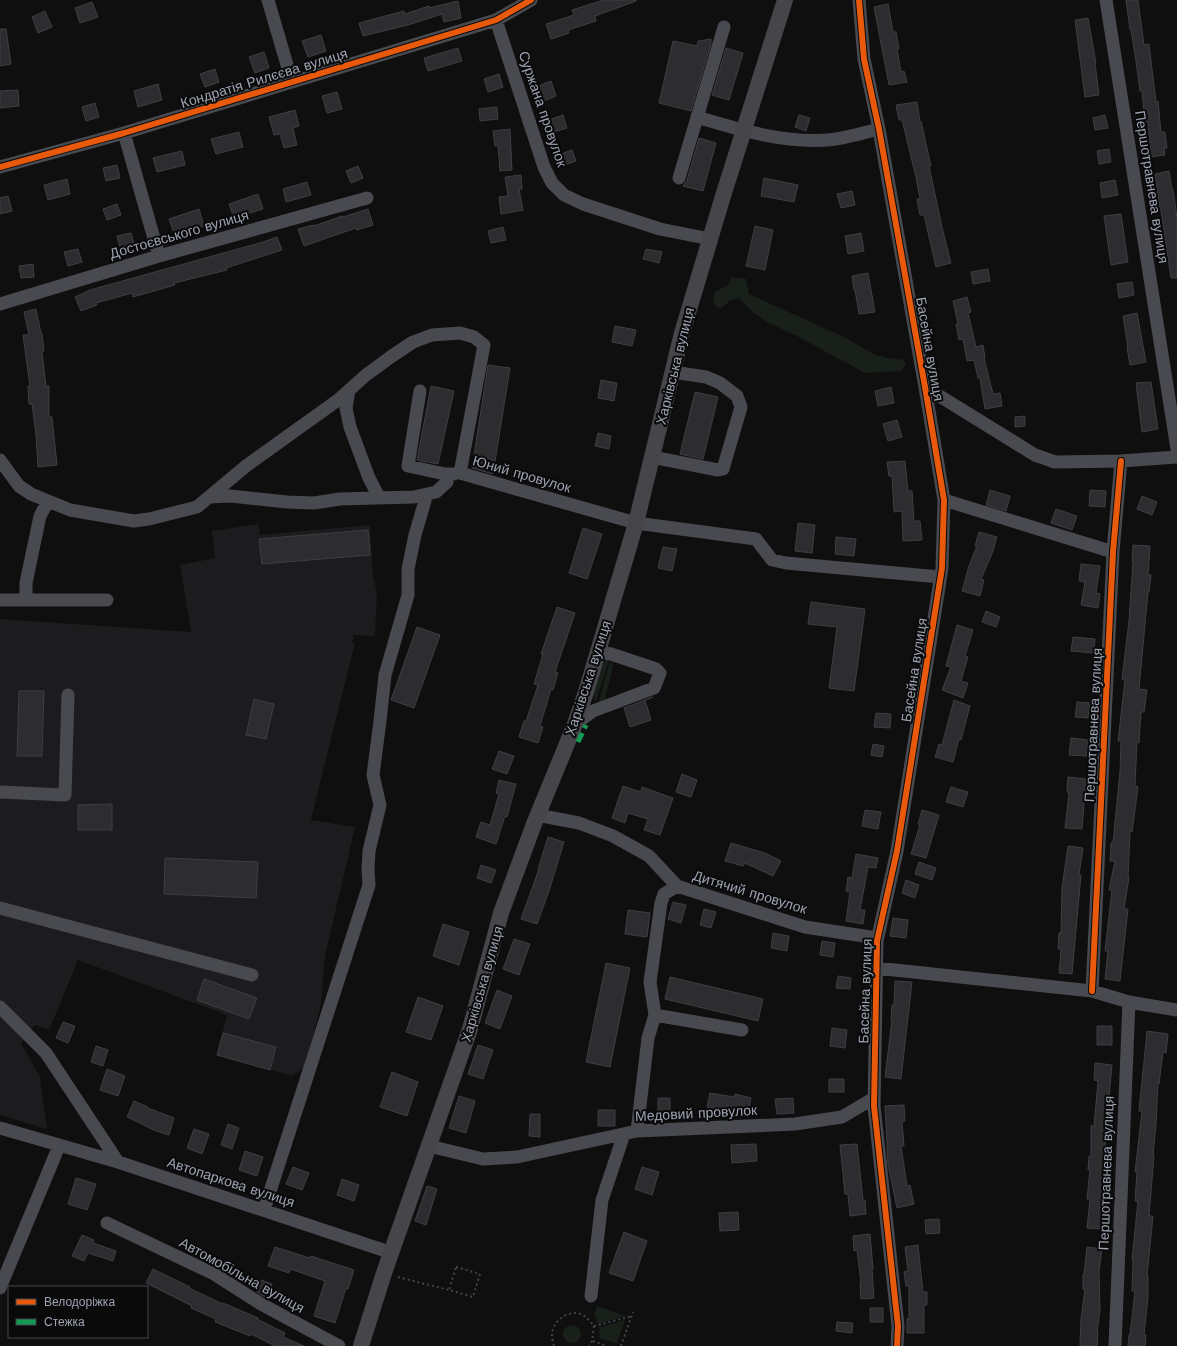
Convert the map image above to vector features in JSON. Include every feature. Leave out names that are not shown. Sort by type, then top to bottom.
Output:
[{"type":"main road","name":"Харківська вулиця","points":[[361,1346],[384,1274],[470,1029],[501,914],[538,815],[575,724],[598,652],[636,523],[682,333],[723,196],[785,0]]},
{"type":"street","points":[[268,0],[292,82]]},
{"type":"street","name":"Кондратія Рилєєва вулиця","points":[[0,164],[124,133],[496,20],[530,0]]},
{"type":"street","name":"Басейна вулиця","points":[[859,0],[864,60],[879,129],[944,500],[942,568],[897,850],[877,938],[874,1098],[898,1326],[897,1346]]},
{"type":"street","name":"Першотравнева вулиця","points":[[1106,0],[1177,449]]},
{"type":"street","name":"Суржана провулок","points":[[496,20],[544,167],[552,183],[564,195],[583,204],[660,229],[710,239]]},
{"type":"street","points":[[679,178],[724,27]]},
{"type":"street","points":[[697,117],[744,131],[794,140],[828,140],[879,129]]},
{"type":"street","points":[[124,133],[159,256]]},
{"type":"street","name":"Достоєвського вулиця","points":[[0,304],[159,256],[367,198]]},
{"type":"street","name":"Юний провулок","points":[[349,390],[366,375],[413,342],[432,335],[460,333],[474,337],[484,344],[460,473],[636,523],[756,539],[772,560],[786,563],[940,577]]},
{"type":"street","points":[[652,457],[718,470],[723,469],[741,407],[737,396],[720,383],[706,377],[673,372]]},
{"type":"street","points":[[925,387],[1035,455],[1055,462],[1121,461],[1177,457]]},
{"type":"street","points":[[0,460],[19,486],[31,494],[70,510],[134,521],[150,519],[197,507],[246,466],[338,400],[349,390]]},
{"type":"street","points":[[349,390],[346,408],[350,427],[369,478],[379,497]]},
{"type":"street","points":[[420,391],[408,466],[445,474],[460,473]]},
{"type":"street","name":"Першотравнева вулиця","points":[[1092,991],[1113,552],[1121,461]]},
{"type":"street","points":[[209,497],[230,496],[314,503],[340,499],[414,497],[436,492],[447,482],[445,474]]},
{"type":"street","points":[[264,1210],[369,885],[369,851],[380,804],[373,775],[385,675],[408,595],[408,569],[415,535],[427,494]]},
{"type":"street","points":[[944,500],[1113,552]]},
{"type":"street","points":[[26,600],[26,583],[40,516],[48,501]]},
{"type":"street","points":[[0,600],[107,600]]},
{"type":"street","points":[[575,724],[593,711],[654,688],[660,673],[656,669],[598,652]]},
{"type":"street","points":[[0,792],[65,795],[68,695]]},
{"type":"street","name":"Дитячий провулок","points":[[538,815],[579,823],[613,836],[649,856],[676,886],[805,927],[877,938]]},
{"type":"street","points":[[637,1131],[648,1038],[655,1015],[650,982],[661,903],[664,894],[676,886]]},
{"type":"street","points":[[0,908],[252,975]]},
{"type":"street","points":[[876,968],[1092,991],[1130,1002],[1177,1010]]},
{"type":"street","name":"Першотравнева вулиця","points":[[1115,1346],[1130,1002]]},
{"type":"street","points":[[0,1007],[46,1053],[118,1162]]},
{"type":"street","points":[[655,1015],[742,1030]]},
{"type":"street","name":"Медовий провулок","points":[[429,1146],[483,1159],[517,1156],[637,1131],[795,1124],[842,1117],[874,1098]]},
{"type":"street","name":"Автопаркова вулиця","points":[[0,1128],[118,1162],[392,1253]]},
{"type":"street","points":[[591,1296],[602,1200],[624,1134]]},
{"type":"street","points":[[0,1288],[59,1146]]},
{"type":"street","name":"Автомобільна вулиця","points":[[108,1223],[214,1274],[261,1304],[339,1346]]},
{"type":"path","points":[[384,1274],[474,1297],[480,1274],[456,1266],[449,1290]]},
{"type":"path","points":[[554,1346],[552,1336],[555,1324],[561,1317],[573,1312],[584,1315],[594,1326],[592,1341],[589,1346]]},
{"type":"path","points":[[621,1346],[633,1312]]},
{"type":"path","points":[[594,1326],[632,1316]]},
{"type":"path","points":[[592,1341],[607,1346]]},
{"type":"shaded area","points":[[732,277],[746,279],[749,294],[844,337],[875,355],[903,360],[906,364],[901,371],[865,373],[797,336],[767,322],[754,313],[739,298],[731,300],[721,308],[716,307],[713,300],[715,292],[728,285]]},
{"type":"shaded area","points":[[258,524],[260,535],[370,525],[373,577],[377,592],[375,636],[354,635],[352,643],[355,643],[311,820],[355,827],[325,956],[321,1004],[306,1066],[292,1076],[217,1055],[227,1015],[78,960],[49,1030],[35,1025],[21,1043],[40,1077],[47,1129],[0,1115],[0,619],[191,632],[180,565],[215,558],[212,531]]},
{"type":"shaded area","points":[[609,660],[596,701],[594,700],[594,694],[602,663]]},
{"type":"shaded area","points":[[610,661],[613,666],[605,699],[599,701]]},
{"type":"shaded area","points":[[597,1306],[625,1316],[598,1324],[594,1314]]},
{"type":"shaded area","points":[[625,1320],[617,1343],[599,1338],[600,1327]]},
{"type":"shaded area","points":[[572,1325],[578,1328],[581,1334],[578,1340],[572,1343],[566,1340],[563,1334],[566,1328]]},
{"type":"building","points":[[604,0],[636,1],[595,16],[596,21],[568,30],[569,33],[551,39],[546,24],[574,15],[572,10]]},
{"type":"building","points":[[1126,0],[1138,0],[1144,45],[1149,44],[1156,102],[1158,101],[1161,132],[1165,132],[1167,148],[1164,148],[1165,155],[1151,157],[1148,122],[1145,122],[1142,91],[1140,91]]},
{"type":"building","points":[[458,1],[461,18],[444,22],[442,14],[408,25],[363,36],[359,23],[404,11],[405,14],[429,6],[429,8]]},
{"type":"building","points":[[92,2],[98,17],[80,23],[75,8]]},
{"type":"building","points":[[888,4],[893,32],[896,32],[901,72],[904,71],[907,82],[889,85],[874,7]]},
{"type":"building","points":[[45,11],[52,27],[38,33],[32,17]]},
{"type":"building","points":[[1088,18],[1096,63],[1099,95],[1085,97],[1075,20]]},
{"type":"building","points":[[0,29],[6,29],[11,64],[0,66]]},
{"type":"building","points":[[321,35],[326,51],[308,57],[302,41]]},
{"type":"building","points":[[711,39],[711,44],[691,111],[659,103],[673,41],[697,46],[698,41]]},
{"type":"building","points":[[458,48],[462,61],[428,71],[424,58]]},
{"type":"building","points":[[726,48],[743,53],[729,100],[712,95]]},
{"type":"building","points":[[264,52],[269,68],[255,73],[249,57]]},
{"type":"building","points":[[215,69],[219,82],[205,87],[200,74]]},
{"type":"building","points":[[499,74],[503,87],[488,92],[484,79]]},
{"type":"building","points":[[551,81],[556,96],[539,103],[533,88]]},
{"type":"building","points":[[158,84],[162,100],[138,107],[134,91]]},
{"type":"building","points":[[18,90],[19,106],[0,108],[0,91]]},
{"type":"building","points":[[337,92],[342,109],[327,113],[322,96]]},
{"type":"building","points":[[917,102],[920,122],[921,121],[931,166],[929,166],[951,263],[936,267],[924,215],[920,215],[917,199],[920,199],[916,177],[902,120],[899,120],[896,105]]},
{"type":"building","points":[[95,103],[99,117],[86,121],[82,107]]},
{"type":"building","points":[[497,107],[498,119],[480,121],[479,109]]},
{"type":"building","points":[[295,110],[299,126],[293,128],[297,145],[284,148],[280,134],[274,135],[269,117]]},
{"type":"building","points":[[563,115],[567,128],[550,133],[546,121]]},
{"type":"building","points":[[799,115],[810,118],[806,131],[795,127]]},
{"type":"building","points":[[1105,115],[1108,128],[1095,130],[1093,118]]},
{"type":"building","points":[[510,129],[512,170],[500,171],[498,146],[495,146],[493,131]]},
{"type":"building","points":[[239,132],[243,147],[216,154],[211,139]]},
{"type":"building","points":[[699,138],[716,143],[703,191],[683,186],[687,180]]},
{"type":"building","points":[[1109,149],[1111,162],[1099,164],[1097,151]]},
{"type":"building","points":[[572,150],[576,161],[562,166],[558,155]]},
{"type":"building","points":[[182,151],[185,165],[157,172],[153,158]]},
{"type":"building","points":[[117,165],[120,178],[106,181],[103,168]]},
{"type":"building","points":[[358,166],[363,178],[351,183],[346,171]]},
{"type":"building","points":[[1169,171],[1177,218],[1177,278],[1171,278],[1155,174]]},
{"type":"building","points":[[521,175],[522,189],[519,189],[523,210],[501,214],[499,197],[508,196],[505,177]]},
{"type":"building","points":[[764,178],[798,185],[794,202],[761,196]]},
{"type":"building","points":[[67,179],[70,194],[48,200],[44,185]]},
{"type":"building","points":[[1115,180],[1118,195],[1102,198],[1100,183]]},
{"type":"building","points":[[307,182],[311,195],[286,202],[283,189]]},
{"type":"building","points":[[852,191],[855,205],[841,208],[837,194]]},
{"type":"building","points":[[258,194],[263,209],[234,218],[229,204]]},
{"type":"building","points":[[8,196],[12,211],[0,214],[0,198]]},
{"type":"building","points":[[117,204],[121,215],[107,220],[103,209]]},
{"type":"building","points":[[199,209],[204,226],[175,236],[169,219]]},
{"type":"building","points":[[368,209],[373,225],[357,230],[356,228],[304,246],[298,229],[314,226]]},
{"type":"building","points":[[1121,214],[1128,262],[1111,265],[1104,216]]},
{"type":"building","points":[[755,226],[773,230],[765,270],[746,266]]},
{"type":"building","points":[[503,227],[506,240],[491,243],[488,231]]},
{"type":"building","points":[[131,233],[135,247],[121,251],[117,236]]},
{"type":"building","points":[[861,233],[864,251],[848,254],[845,236]]},
{"type":"building","points":[[277,237],[282,250],[226,268],[227,270],[174,283],[175,285],[133,297],[132,293],[96,303],[97,305],[81,311],[75,297],[90,290]]},
{"type":"building","points":[[78,249],[82,262],[68,266],[64,252]]},
{"type":"building","points":[[646,249],[662,252],[659,263],[643,259]]},
{"type":"building","points":[[33,264],[34,277],[21,278],[19,266]]},
{"type":"building","points":[[988,269],[990,281],[973,284],[971,272]]},
{"type":"building","points":[[868,273],[875,312],[859,314],[852,276]]},
{"type":"building","points":[[1132,282],[1134,295],[1119,298],[1117,284]]},
{"type":"building","points":[[967,297],[971,312],[968,313],[976,347],[983,345],[984,358],[993,394],[1000,393],[1002,406],[985,409],[980,378],[978,378],[974,360],[967,361],[963,339],[959,340],[956,324],[958,324],[953,301]]},
{"type":"building","points":[[36,309],[42,333],[44,351],[42,352],[46,386],[49,386],[49,417],[52,417],[57,465],[38,467],[32,404],[29,404],[28,386],[30,386],[23,335],[29,335],[24,312]]},
{"type":"building","points":[[1137,313],[1146,362],[1130,365],[1123,316]]},
{"type":"building","points":[[615,326],[636,330],[632,346],[612,342]]},
{"type":"building","points":[[488,365],[510,368],[493,474],[472,468]]},
{"type":"building","points":[[601,380],[617,383],[614,401],[598,398]]},
{"type":"building","points":[[1151,382],[1158,429],[1142,432],[1136,383]]},
{"type":"building","points":[[431,386],[454,391],[438,464],[417,460]]},
{"type":"building","points":[[891,387],[894,403],[878,406],[875,391]]},
{"type":"building","points":[[695,392],[718,397],[703,459],[680,454]]},
{"type":"building","points":[[1025,416],[1025,426],[1015,427],[1015,417]]},
{"type":"building","points":[[897,420],[902,437],[888,441],[883,424]]},
{"type":"building","points":[[598,433],[611,436],[609,449],[595,446]]},
{"type":"building","points":[[905,461],[908,491],[912,491],[914,521],[920,521],[922,540],[903,541],[902,511],[894,512],[892,476],[889,476],[887,462]]},
{"type":"building","points":[[990,490],[1010,496],[1006,511],[986,505]]},
{"type":"building","points":[[1090,490],[1106,491],[1105,507],[1089,506]]},
{"type":"building","points":[[1142,496],[1157,502],[1152,515],[1137,509]]},
{"type":"building","points":[[1056,509],[1077,516],[1072,530],[1051,523]]},
{"type":"building","points":[[798,523],[815,525],[812,553],[795,551]]},
{"type":"building","points":[[583,528],[602,534],[587,579],[569,573]]},
{"type":"building","points":[[368,530],[370,555],[262,564],[259,539]]},
{"type":"building","points":[[979,532],[997,537],[993,551],[981,579],[984,580],[980,596],[962,591],[969,566],[977,546],[975,546]]},
{"type":"building","points":[[836,537],[856,539],[854,556],[835,554]]},
{"type":"building","points":[[1133,545],[1150,546],[1148,575],[1151,575],[1148,592],[1139,689],[1147,690],[1144,712],[1141,712],[1139,743],[1137,742],[1135,786],[1138,787],[1132,832],[1130,831],[1129,877],[1124,909],[1128,909],[1120,981],[1105,979],[1108,951],[1105,951],[1112,890],[1109,890],[1115,861],[1110,861],[1111,843],[1113,843],[1120,772],[1121,741],[1118,741],[1125,680],[1122,679],[1129,621]]},
{"type":"building","points":[[663,547],[677,549],[672,571],[658,568]]},
{"type":"building","points":[[1081,564],[1100,566],[1096,593],[1100,594],[1098,608],[1081,605],[1085,582],[1079,581]]},
{"type":"building","points":[[811,602],[865,609],[854,691],[829,688],[837,627],[808,624]]},
{"type":"building","points":[[557,607],[575,613],[555,672],[558,673],[553,690],[551,689],[540,726],[543,727],[538,743],[519,737],[538,685],[534,684],[543,654],[541,654]]},
{"type":"building","points":[[986,611],[1000,617],[996,627],[982,622]]},
{"type":"building","points":[[957,625],[973,630],[965,656],[968,657],[961,681],[968,683],[963,698],[942,690],[951,667],[946,666]]},
{"type":"building","points":[[417,627],[440,635],[414,708],[391,700]]},
{"type":"building","points":[[1073,637],[1095,639],[1094,653],[1071,651]]},
{"type":"building","points":[[19,691],[44,691],[42,756],[17,756]]},
{"type":"building","points":[[254,699],[274,704],[266,739],[246,735]]},
{"type":"building","points":[[645,700],[651,720],[630,727],[624,708]]},
{"type":"building","points":[[954,700],[970,706],[961,740],[959,739],[953,762],[935,757],[939,744],[942,745]]},
{"type":"building","points":[[1077,702],[1090,703],[1088,718],[1075,717]]},
{"type":"building","points":[[876,713],[891,714],[890,728],[874,727]]},
{"type":"building","points":[[1071,738],[1088,740],[1087,756],[1069,755]]},
{"type":"building","points":[[873,744],[884,746],[882,757],[871,755]]},
{"type":"building","points":[[499,751],[514,756],[507,774],[492,769]]},
{"type":"building","points":[[682,774],[697,780],[691,797],[676,792]]},
{"type":"building","points":[[1068,777],[1086,779],[1082,829],[1065,828],[1069,793],[1067,792]]},
{"type":"building","points":[[499,780],[516,784],[507,817],[505,816],[496,844],[476,837],[481,822],[490,825],[499,794],[496,793]]},
{"type":"building","points":[[623,786],[641,792],[642,787],[673,798],[660,835],[644,830],[648,819],[628,813],[625,823],[612,818]]},
{"type":"building","points":[[951,787],[968,792],[963,807],[946,802]]},
{"type":"building","points":[[112,804],[112,830],[78,830],[78,805]]},
{"type":"building","points":[[865,810],[881,812],[878,829],[862,826]]},
{"type":"building","points":[[922,810],[939,815],[926,858],[911,854],[920,825],[918,824]]},
{"type":"building","points":[[548,837],[564,842],[537,924],[521,919],[539,869]]},
{"type":"building","points":[[731,843],[765,853],[781,861],[773,876],[745,863],[743,866],[725,861]]},
{"type":"building","points":[[1068,846],[1083,848],[1079,875],[1081,875],[1072,974],[1059,973],[1061,949],[1058,949],[1059,933],[1061,933],[1062,888]]},
{"type":"building","points":[[856,854],[878,858],[876,868],[868,867],[860,910],[865,910],[863,924],[846,921],[850,892],[846,891],[848,877],[852,878]]},
{"type":"building","points":[[165,858],[258,862],[256,898],[164,894]]},
{"type":"building","points":[[919,862],[936,868],[932,880],[915,874]]},
{"type":"building","points":[[481,865],[496,870],[491,883],[477,878]]},
{"type":"building","points":[[906,880],[919,885],[915,898],[902,893]]},
{"type":"building","points":[[673,902],[686,905],[681,923],[668,919]]},
{"type":"building","points":[[704,909],[716,912],[711,928],[700,925]]},
{"type":"building","points":[[628,910],[650,913],[647,937],[625,934]]},
{"type":"building","points":[[893,918],[908,920],[906,938],[890,936]]},
{"type":"building","points":[[443,924],[469,932],[459,965],[433,956]]},
{"type":"building","points":[[773,933],[789,936],[787,951],[771,948]]},
{"type":"building","points":[[514,939],[530,944],[519,975],[503,969]]},
{"type":"building","points":[[822,941],[835,943],[833,957],[820,955]]},
{"type":"building","points":[[606,963],[630,968],[610,1067],[586,1062]]},
{"type":"building","points":[[838,976],[851,978],[850,989],[836,988]]},
{"type":"building","points":[[670,977],[763,999],[758,1021],[665,999]]},
{"type":"building","points":[[204,979],[257,998],[249,1019],[197,1000]]},
{"type":"building","points":[[895,981],[912,982],[901,1079],[885,1077],[892,1020],[892,1005],[894,1005]]},
{"type":"building","points":[[497,990],[512,996],[500,1029],[485,1023]]},
{"type":"building","points":[[418,997],[443,1006],[431,1040],[406,1032]]},
{"type":"building","points":[[63,1022],[75,1026],[68,1043],[56,1038]]},
{"type":"building","points":[[1097,1026],[1112,1026],[1112,1045],[1097,1045]]},
{"type":"building","points":[[832,1028],[847,1030],[845,1048],[830,1046]]},
{"type":"building","points":[[1147,1031],[1168,1034],[1166,1053],[1163,1052],[1159,1084],[1158,1083],[1149,1216],[1153,1216],[1147,1276],[1148,1297],[1144,1335],[1146,1335],[1145,1346],[1128,1346],[1135,1291],[1132,1291],[1132,1260],[1138,1201],[1135,1201],[1137,1172],[1135,1172],[1142,1111],[1139,1111]]},
{"type":"building","points":[[223,1033],[276,1047],[270,1070],[217,1055]]},
{"type":"building","points":[[478,1045],[493,1050],[483,1079],[468,1074]]},
{"type":"building","points":[[96,1046],[108,1050],[103,1066],[91,1062]]},
{"type":"building","points":[[1095,1063],[1112,1065],[1109,1097],[1111,1097],[1110,1112],[1106,1112],[1105,1157],[1101,1214],[1103,1215],[1102,1229],[1087,1228],[1090,1199],[1087,1199],[1090,1170],[1088,1170],[1089,1156],[1091,1156],[1091,1126],[1094,1126],[1098,1081],[1094,1080]]},
{"type":"building","points":[[107,1069],[125,1076],[118,1096],[100,1090]]},
{"type":"building","points":[[392,1072],[418,1082],[407,1116],[380,1107]]},
{"type":"building","points":[[829,1079],[844,1079],[844,1092],[829,1092]]},
{"type":"building","points":[[710,1093],[734,1097],[735,1094],[751,1098],[748,1115],[707,1107]]},
{"type":"building","points":[[459,1096],[475,1101],[466,1133],[449,1128]]},
{"type":"building","points":[[658,1098],[670,1098],[670,1113],[658,1113]]},
{"type":"building","points":[[793,1098],[794,1113],[777,1114],[775,1099]]},
{"type":"building","points":[[134,1101],[174,1118],[169,1135],[156,1131],[127,1117]]},
{"type":"building","points":[[904,1105],[905,1121],[902,1121],[904,1146],[901,1146],[907,1186],[910,1185],[914,1204],[897,1208],[888,1165],[885,1106]]},
{"type":"building","points":[[598,1110],[615,1110],[615,1126],[598,1126]]},
{"type":"building","points":[[530,1114],[540,1114],[540,1137],[529,1136]]},
{"type":"building","points":[[228,1124],[239,1128],[232,1149],[221,1145]]},
{"type":"building","points":[[194,1129],[209,1134],[202,1154],[187,1148]]},
{"type":"building","points":[[756,1144],[757,1161],[732,1163],[731,1145]]},
{"type":"building","points":[[857,1144],[866,1214],[850,1216],[848,1194],[845,1194],[840,1145]]},
{"type":"building","points":[[245,1151],[263,1157],[257,1176],[239,1170]]},
{"type":"building","points":[[293,1167],[309,1173],[302,1190],[286,1184]]},
{"type":"building","points":[[642,1167],[659,1172],[652,1195],[635,1189]]},
{"type":"building","points":[[76,1178],[96,1184],[87,1210],[68,1204]]},
{"type":"building","points":[[342,1179],[359,1185],[354,1201],[337,1195]]},
{"type":"building","points":[[427,1186],[437,1189],[426,1225],[415,1221]]},
{"type":"building","points":[[738,1212],[739,1230],[720,1231],[719,1213]]},
{"type":"building","points":[[939,1219],[940,1233],[926,1234],[925,1220]]},
{"type":"building","points":[[624,1232],[647,1241],[633,1281],[609,1273]]},
{"type":"building","points":[[870,1234],[874,1298],[861,1299],[861,1283],[857,1250],[854,1251],[853,1236]]},
{"type":"building","points":[[82,1235],[94,1240],[93,1243],[116,1251],[113,1261],[88,1253],[84,1261],[72,1256]]},
{"type":"building","points":[[918,1245],[923,1292],[927,1292],[927,1305],[924,1305],[924,1333],[907,1333],[907,1319],[909,1319],[909,1286],[906,1286],[904,1272],[908,1271],[905,1247]]},
{"type":"building","points":[[275,1247],[310,1258],[311,1256],[354,1270],[348,1289],[346,1288],[335,1323],[314,1316],[325,1281],[290,1269],[289,1273],[268,1266]]},
{"type":"building","points":[[1087,1247],[1102,1249],[1099,1271],[1100,1310],[1097,1346],[1080,1346],[1081,1319],[1085,1289],[1083,1289],[1083,1274]]},
{"type":"building","points":[[153,1269],[223,1304],[258,1318],[257,1319],[285,1333],[283,1337],[304,1346],[275,1346],[251,1334],[250,1336],[215,1322],[216,1319],[191,1308],[192,1306],[146,1283]]},
{"type":"building","points":[[261,1280],[272,1284],[268,1299],[257,1292]]},
{"type":"building","points":[[870,1308],[883,1308],[883,1322],[870,1322]]},
{"type":"building","points":[[837,1322],[853,1323],[852,1333],[836,1331]]},
{"type":"marked path","points":[[578,742],[586,725]]},
{"type":"cycle path","points":[[0,167],[124,133],[496,20],[531,0]]},
{"type":"cycle path","points":[[859,0],[864,59],[879,129],[944,500],[942,568],[897,851],[877,941],[874,1106],[898,1326],[897,1346]]},
{"type":"cycle path","points":[[1092,991],[1113,552],[1121,461]]}]
